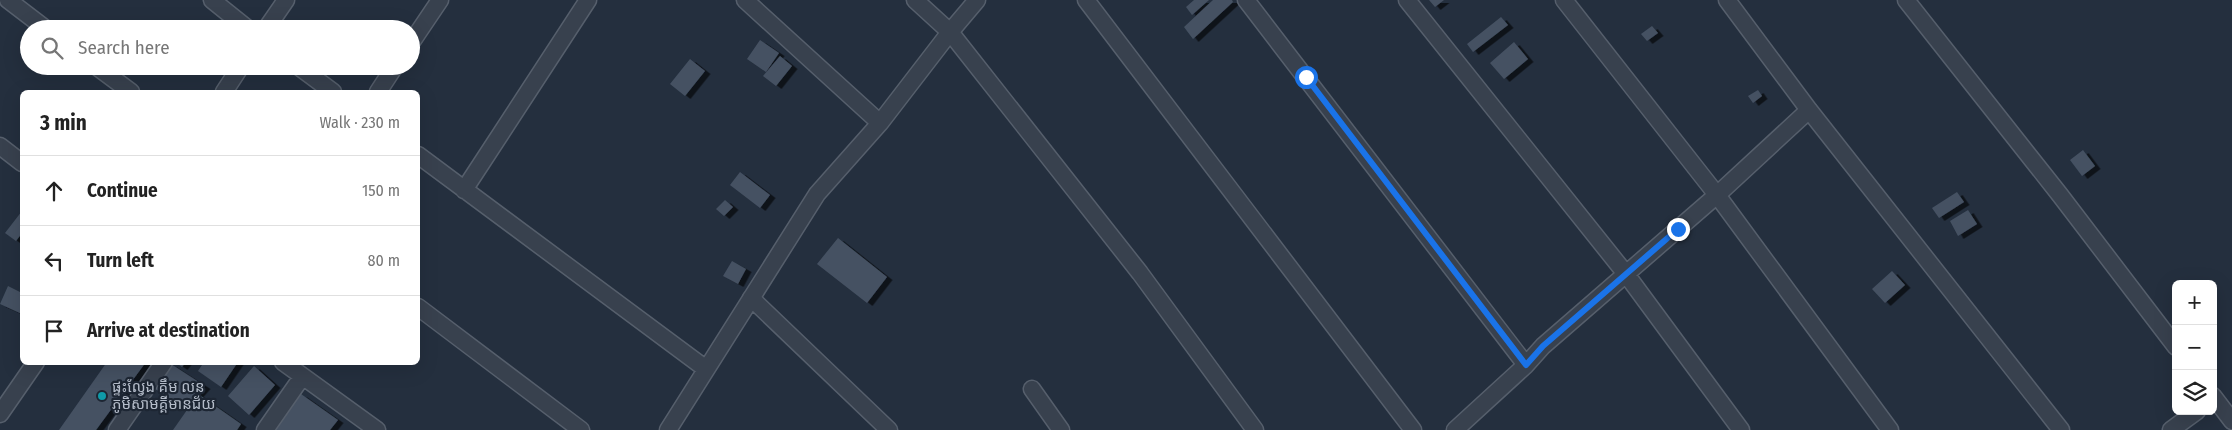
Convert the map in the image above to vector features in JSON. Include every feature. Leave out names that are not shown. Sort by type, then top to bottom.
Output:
[{"type":"street","points":[[8,0],[34,20]]},
{"type":"street","points":[[212,0],[237,20]]},
{"type":"street","points":[[272,20],[286,0]]},
{"type":"street","points":[[420,30],[440,0]]},
{"type":"street","points":[[464,190],[588,0]]},
{"type":"street","points":[[745,0],[880,123]]},
{"type":"street","points":[[915,0],[950,32],[1140,273],[1255,430]]},
{"type":"street","points":[[668,430],[817,194],[880,123],[950,32],[978,0]]},
{"type":"street","points":[[1086,0],[1413,430]]},
{"type":"street","points":[[1246,0],[1526,365]]},
{"type":"street","points":[[1407,0],[1626,274],[1740,430]]},
{"type":"street","points":[[1564,0],[1717,195],[1890,430]]},
{"type":"street","points":[[1727,0],[1809,110],[2061,430]]},
{"type":"street","points":[[1906,0],[2060,195],[2172,342]]},
{"type":"street","points":[[108,75],[128,90]]},
{"type":"street","points":[[225,90],[235,75]]},
{"type":"street","points":[[310,75],[330,90]]},
{"type":"street","points":[[379,90],[389,75]]},
{"type":"street","points":[[1454,430],[1526,365],[1543,346],[1717,195],[1809,110]]},
{"type":"street","points":[[0,146],[20,161]]},
{"type":"street","points":[[420,157],[706,369]]},
{"type":"street","points":[[751,298],[889,430]]},
{"type":"street","points":[[420,309],[581,430]]},
{"type":"street","points":[[0,414],[34,365]]},
{"type":"street","points":[[117,430],[162,365]]},
{"type":"street","points":[[287,365],[377,430]]},
{"type":"street","points":[[264,430],[302,377]]},
{"type":"street","points":[[1032,389],[1061,430]]},
{"type":"street","points":[[2217,402],[2232,421]]},
{"type":"street","points":[[2171,430],[2192,415]]},
{"type":"building","points":[[1194,0],[1209,0],[1192,15],[1186,7]]},
{"type":"building","points":[[1213,0],[1232,0],[1233,2],[1193,39],[1184,27]]},
{"type":"building","points":[[1429,0],[1444,0],[1435,7]]},
{"type":"building","points":[[1501,17],[1508,25],[1473,52],[1467,44]]},
{"type":"building","points":[[1652,26],[1658,33],[1647,41],[1641,34]]},
{"type":"building","points":[[760,40],[779,53],[766,72],[747,59]]},
{"type":"building","points":[[1514,42],[1528,59],[1504,79],[1490,63]]},
{"type":"building","points":[[780,56],[792,66],[776,86],[763,76]]},
{"type":"building","points":[[690,59],[705,71],[685,96],[670,84]]},
{"type":"building","points":[[1758,90],[1762,96],[1753,103],[1748,96]]},
{"type":"building","points":[[2083,150],[2095,166],[2082,176],[2070,160]]},
{"type":"building","points":[[740,172],[770,195],[760,208],[730,185]]},
{"type":"building","points":[[1957,192],[1964,202],[1939,218],[1932,208]]},
{"type":"building","points":[[725,200],[733,207],[724,216],[716,209]]},
{"type":"building","points":[[1968,210],[1977,224],[1958,236],[1950,221]]},
{"type":"building","points":[[20,214],[20,236],[16,241],[5,233]]},
{"type":"building","points":[[838,238],[887,277],[867,303],[817,264]]},
{"type":"building","points":[[732,261],[746,269],[738,284],[723,276]]},
{"type":"building","points":[[1892,271],[1905,285],[1885,303],[1872,289]]},
{"type":"building","points":[[8,286],[20,292],[20,313],[0,304]]},
{"type":"building","name":"ផ្ទះល្វែង គឹម លន ភូមិសាមគ្គីមានជ័យ","points":[[105,365],[144,365],[96,430],[59,430]]},
{"type":"building","points":[[170,365],[173,365],[205,386],[198,394],[241,424],[237,430],[173,430],[187,410],[154,388]]},
{"type":"building","name":"ផ្ទះល្វែង គឹម លន ភូមិសាមគ្គីមានជ័យ","points":[[202,365],[236,365],[221,387],[198,371]]},
{"type":"building","name":"ផ្ទះល្វែង គឹម លន ភូមិសាមគ្គីមានជ័យ","points":[[254,366],[275,385],[249,415],[228,396]]},
{"type":"building","points":[[301,394],[338,420],[330,430],[274,430]]},
{"type":"place","name":"ផ្ទះល្វែង គឹម លន ភូមិសាមគ្គីមានជ័យ","points":[[102,396]]},
{"type":"route","points":[[1306,77],[1526,365],[1543,346],[1678,229]]}]
